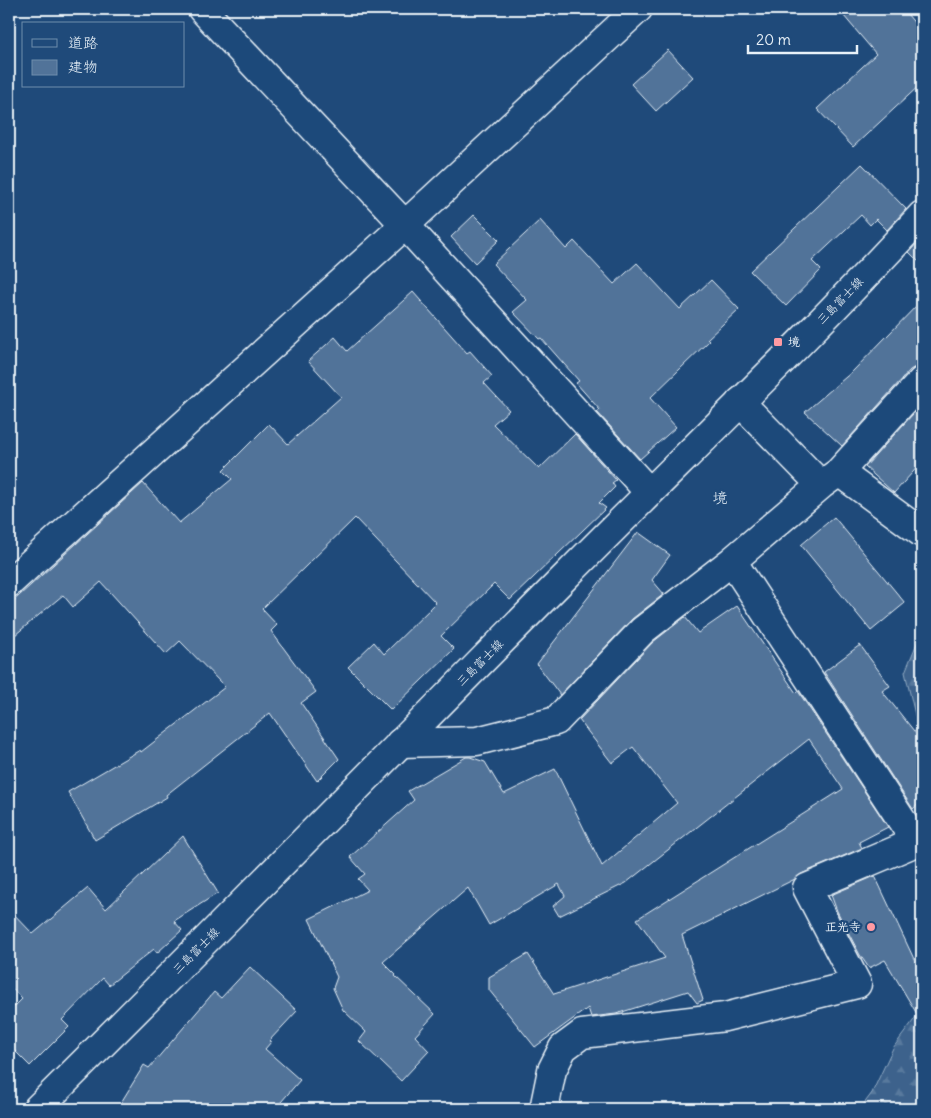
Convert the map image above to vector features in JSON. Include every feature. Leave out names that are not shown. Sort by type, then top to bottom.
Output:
[{"type":"street","points":[[202,9],[405,225],[649,492]]},
{"type":"street","points":[[9,583],[405,225],[638,9]]},
{"type":"street","name":"三島富士線","points":[[37,1109],[217,931],[400,743],[740,402],[922,215]]},
{"type":"street","points":[[400,743],[477,742],[556,721],[642,630],[732,561],[830,479],[922,381]]},
{"type":"street","points":[[740,402],[830,479],[922,533]]},
{"type":"street","points":[[544,1109],[552,1070],[563,1048],[582,1034],[725,1017],[857,984],[807,888],[916,842],[732,561]]},
{"type":"green space","points":[[922,631],[922,733],[918,728],[905,672]]},
{"type":"green space","points":[[922,1009],[922,1109],[860,1109],[872,1093],[893,1048]]},
{"type":"building","points":[[838,9],[903,9],[922,32],[922,83],[853,147],[817,109],[876,54]]},
{"type":"building","points":[[668,50],[693,77],[656,111],[631,84]]},
{"type":"building","points":[[862,164],[906,209],[887,230],[876,219],[870,225],[861,215],[812,261],[821,270],[786,306],[750,271]]},
{"type":"building","points":[[474,215],[499,240],[475,263],[451,237]]},
{"type":"building","points":[[540,220],[566,249],[574,241],[614,284],[637,263],[680,309],[711,280],[739,309],[650,398],[676,427],[640,459],[597,412],[600,410],[576,383],[579,381],[541,338],[539,339],[513,312],[527,300],[493,264]]},
{"type":"building","points":[[922,238],[922,265],[909,252]]},
{"type":"building","points":[[413,292],[467,353],[470,351],[492,376],[484,383],[509,410],[493,424],[539,469],[575,434],[616,480],[612,483],[615,487],[599,503],[606,508],[510,600],[494,584],[441,636],[454,649],[391,710],[348,667],[374,642],[384,654],[436,603],[355,518],[262,609],[277,625],[271,631],[316,692],[301,703],[339,759],[317,781],[270,713],[166,795],[167,797],[95,840],[68,792],[140,750],[141,752],[225,687],[180,641],[166,654],[101,582],[73,607],[63,595],[9,640],[9,605],[143,483],[179,523],[232,479],[223,470],[269,424],[288,444],[341,397],[308,361],[335,337],[347,351]]},
{"type":"building","points":[[922,300],[922,366],[917,366],[910,370],[842,446],[805,412],[853,371]]},
{"type":"building","points":[[922,404],[922,462],[894,493],[865,467]]},
{"type":"building","points":[[834,517],[905,603],[871,631],[801,545]]},
{"type":"building","points":[[638,532],[670,555],[652,580],[664,594],[632,619],[560,695],[537,664]]},
{"type":"building","points":[[737,606],[796,693],[798,691],[888,827],[859,842],[862,848],[801,874],[795,879],[682,935],[703,1000],[697,1003],[688,991],[616,1014],[591,1017],[588,1008],[535,1047],[489,990],[489,977],[528,954],[554,994],[665,958],[637,919],[843,789],[809,739],[626,883],[559,916],[553,906],[565,896],[559,884],[489,925],[468,888],[383,962],[435,1014],[415,1036],[429,1051],[401,1081],[359,1041],[366,1032],[343,1010],[333,988],[337,977],[309,919],[368,890],[358,879],[365,874],[350,857],[414,800],[408,791],[466,757],[470,757],[485,762],[504,794],[555,769],[602,866],[677,803],[633,747],[612,763],[579,720],[653,642],[685,617],[698,633]]},
{"type":"building","points":[[860,645],[890,686],[882,691],[922,741],[922,801],[913,809],[824,672]]},
{"type":"building","points":[[183,836],[218,893],[174,921],[182,930],[157,953],[154,949],[109,985],[103,978],[62,1020],[69,1027],[30,1066],[9,1045],[9,1012],[22,999],[9,985],[9,909],[33,934],[88,888],[106,909]]},
{"type":"building","name":"正光寺","points":[[875,876],[922,976],[922,1012],[917,1014],[885,960],[869,968],[837,911],[831,895]]},
{"type":"building","points":[[250,967],[297,1011],[269,1041],[271,1042],[265,1049],[300,1080],[275,1109],[117,1109],[144,1065],[149,1068],[214,992],[221,998]]},
{"type":"place","name":"境","points":[[778,342]]},
{"type":"place","name":"正光寺","points":[[871,927]]},
{"type":"district","name":"境","points":[[720,498]]}]
